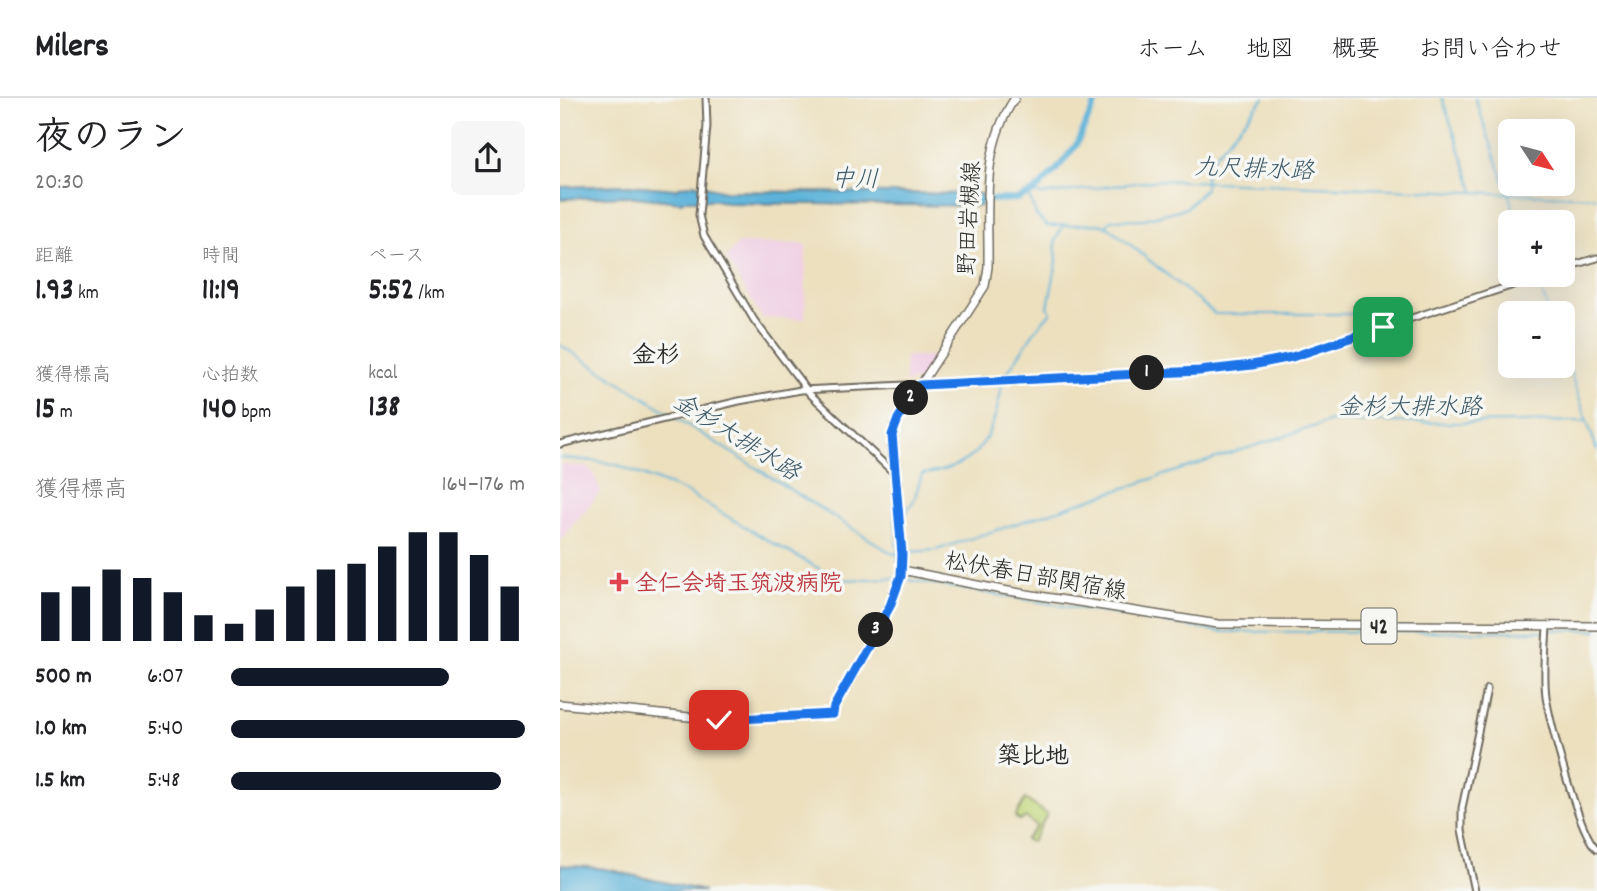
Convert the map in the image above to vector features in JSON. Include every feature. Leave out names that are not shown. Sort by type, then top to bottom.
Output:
[{"type":"main road","name":"野田岩槻線","points":[[900,576],[892,435],[894,426],[985,286],[988,267],[990,158],[1000,123],[1016,98]]},
{"type":"main road","name":"松伏春日部関宿線","points":[[900,576],[1218,624],[1597,626]]},
{"type":"main road","points":[[560,704],[719,720],[833,714],[834,707],[890,606],[900,576]]},
{"type":"street","points":[[706,98],[707,126],[699,211],[699,223],[704,236],[754,320],[808,390],[895,474]]},
{"type":"street","points":[[1575,264],[1597,258]]},
{"type":"street","points":[[560,444],[766,395],[808,390],[1199,371],[1252,365],[1299,355],[1507,287]]},
{"type":"street","points":[[1547,626],[1546,695],[1555,743],[1587,836],[1592,846],[1597,849]]},
{"type":"street","points":[[1475,891],[1462,830],[1462,808],[1487,689]]},
{"type":"shaded area","points":[[738,243],[806,244],[805,319],[762,318],[726,259]]},
{"type":"shaded area","points":[[905,356],[935,357],[919,381],[905,382]]},
{"type":"shaded area","points":[[560,464],[592,470],[601,491],[560,541]]},
{"type":"green space","points":[[1025,799],[1047,814],[1032,842],[1025,840],[1037,826],[1025,817],[1021,821],[1015,817]]},
{"type":"water","points":[[696,184],[725,191],[981,194],[981,206],[728,203],[716,200],[682,202],[625,196],[560,199],[560,187],[629,185],[676,189]]},
{"type":"water","points":[[561,865],[609,870],[704,891],[560,891]]},
{"type":"waterway","name":"中川","points":[[974,200],[1017,199],[1034,192],[1076,145],[1098,98]]},
{"type":"waterway","points":[[1107,225],[1111,220],[1144,219],[1186,208],[1205,189],[1206,166],[1264,98]]},
{"type":"waterway","points":[[1442,98],[1474,191]]},
{"type":"waterway","points":[[1475,98],[1514,210]]},
{"type":"waterway","name":"九尺排水路","points":[[1034,192],[1041,195],[1159,180],[1597,197]]},
{"type":"waterway","points":[[1029,196],[1036,215],[1047,226],[1100,224],[1111,229],[1215,314],[1409,314]]},
{"type":"waterway","points":[[1003,379],[1036,329],[1051,312],[1048,307],[1057,261],[1055,241],[1063,226]]},
{"type":"waterway","points":[[1540,287],[1545,301]]},
{"type":"waterway","name":"金杉大排水路","points":[[560,345],[671,414]]},
{"type":"waterway","points":[[1572,378],[1597,450]]},
{"type":"waterway","points":[[906,568],[903,517],[914,500],[922,474],[957,465],[980,447],[994,420],[1002,384]]},
{"type":"waterway","name":"金杉大排水路","points":[[675,417],[893,554],[898,553]]},
{"type":"waterway","name":"金杉大排水路","points":[[1158,477],[1331,421],[1587,421]]},
{"type":"waterway","points":[[560,458],[617,465],[686,492],[840,580],[897,578]]},
{"type":"waterway","name":"金杉大排水路","points":[[908,552],[936,550],[1155,478]]},
{"type":"waterway","points":[[894,502],[898,563]]},
{"type":"waterway","points":[[903,579],[1221,632],[1543,631]]},
{"type":"waterway","points":[[1549,630],[1597,630]]},
{"type":"place","name":"全仁会埼玉筑波病院","points":[[619,582]]},
{"type":"district","name":"金杉","points":[[656,354]]},
{"type":"district","name":"築比地","points":[[1033,755]]},
{"type":"route","points":[[719,720],[833,714],[834,707],[890,606],[901,576],[902,554],[892,435],[894,426],[920,385],[1199,371],[1252,365],[1292,357],[1383,327]]}]
